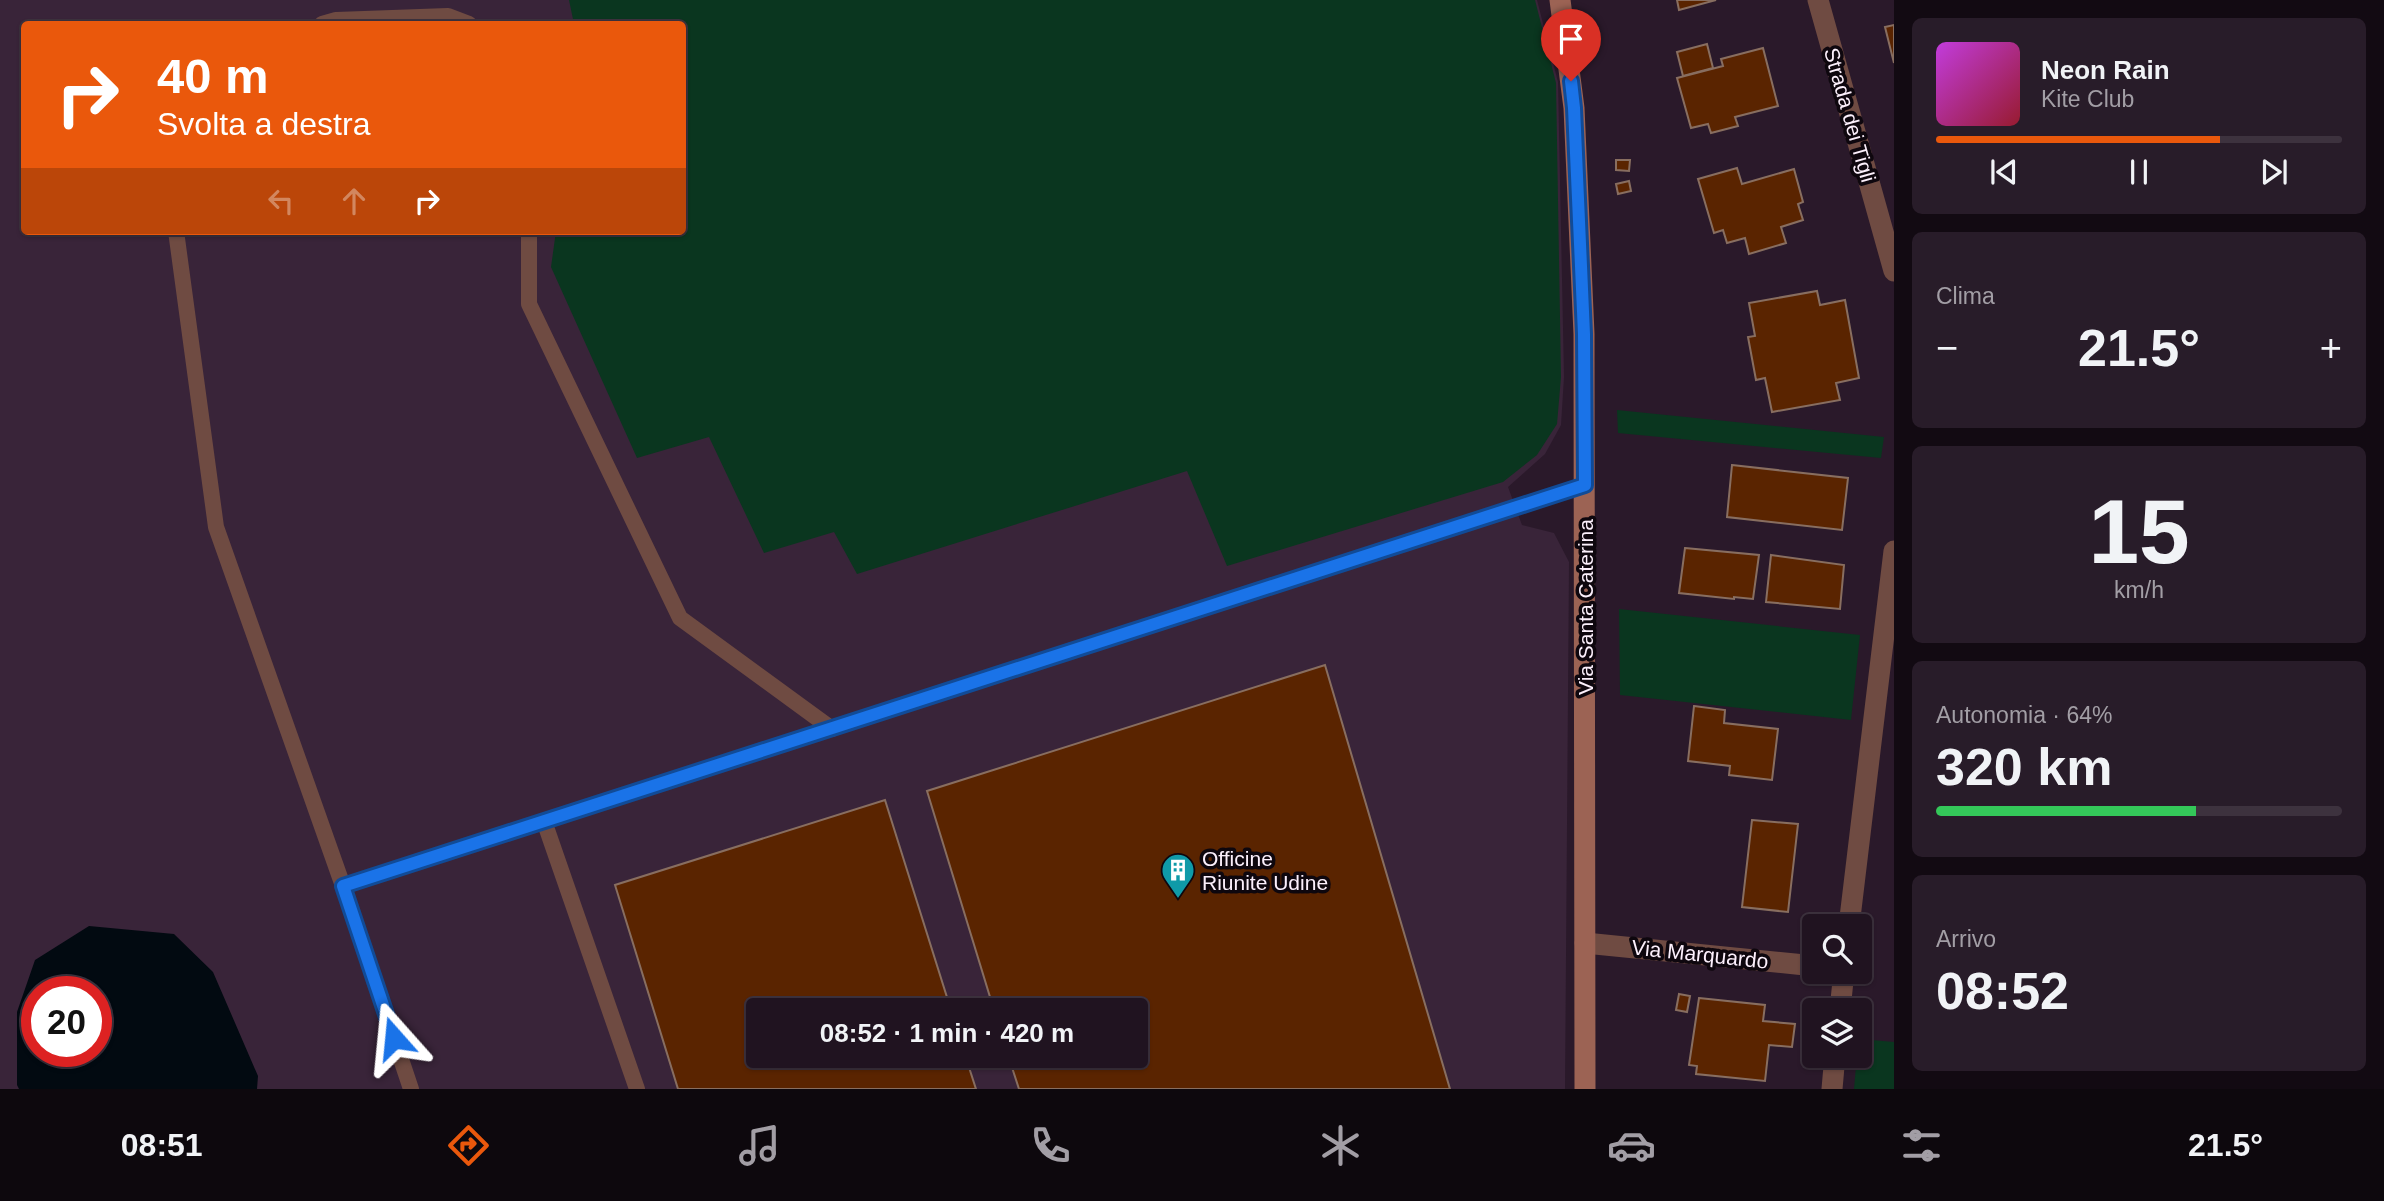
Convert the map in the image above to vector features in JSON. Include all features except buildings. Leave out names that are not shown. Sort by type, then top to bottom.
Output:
[{"type":"street","name":"Via Santa Caterina","points":[[1560,0],[1574,108],[1584,334],[1585,1089]]},
{"type":"street","name":"Strada dei Tigli","points":[[1818,0],[1894,271]]},
{"type":"street","points":[[1851,914],[1888,668],[1894,551]]},
{"type":"street","name":"Via Marquardo","points":[[1586,943],[1802,965]]},
{"type":"street","points":[[1832,1089],[1834,1068]]},
{"type":"lane","points":[[332,21],[448,16],[461,21]]},
{"type":"lane","points":[[177,235],[216,527],[343,886],[411,1089]]},
{"type":"lane","points":[[529,235],[529,304],[680,618],[832,729]]},
{"type":"lane","points":[[343,886],[1585,485]]},
{"type":"lane","points":[[544,821],[637,1089]]},
{"type":"shaded area","points":[[0,0],[1537,0],[1558,82],[1564,377],[1561,425],[1545,454],[1508,487],[1522,525],[1554,533],[1569,562],[1565,1089],[0,1089]]},
{"type":"shaded area","points":[[89,926],[174,934],[213,972],[258,1076],[257,1089],[19,1089],[17,1012],[21,1000],[21,1067],[112,1067],[112,976],[29,976],[35,960]]},
{"type":"green space","points":[[569,0],[1535,0],[1556,83],[1561,377],[1557,424],[1537,455],[1503,482],[1227,566],[1187,471],[857,574],[834,532],[764,553],[709,437],[637,458],[551,267],[555,235],[686,235],[686,21],[573,21]]},
{"type":"green space","points":[[1617,410],[1884,437],[1881,458],[1618,433]]},
{"type":"green space","points":[[1619,609],[1860,635],[1851,720],[1620,695]]},
{"type":"green space","points":[[1872,1040],[1894,1042],[1894,1089],[1854,1089],[1856,1068],[1872,1068]]},
{"type":"place","name":"Officine Riunite Udine","points":[[1178,900]]},
{"type":"route","points":[[394,1038],[343,886],[1585,485],[1584,334],[1571,81]]}]
